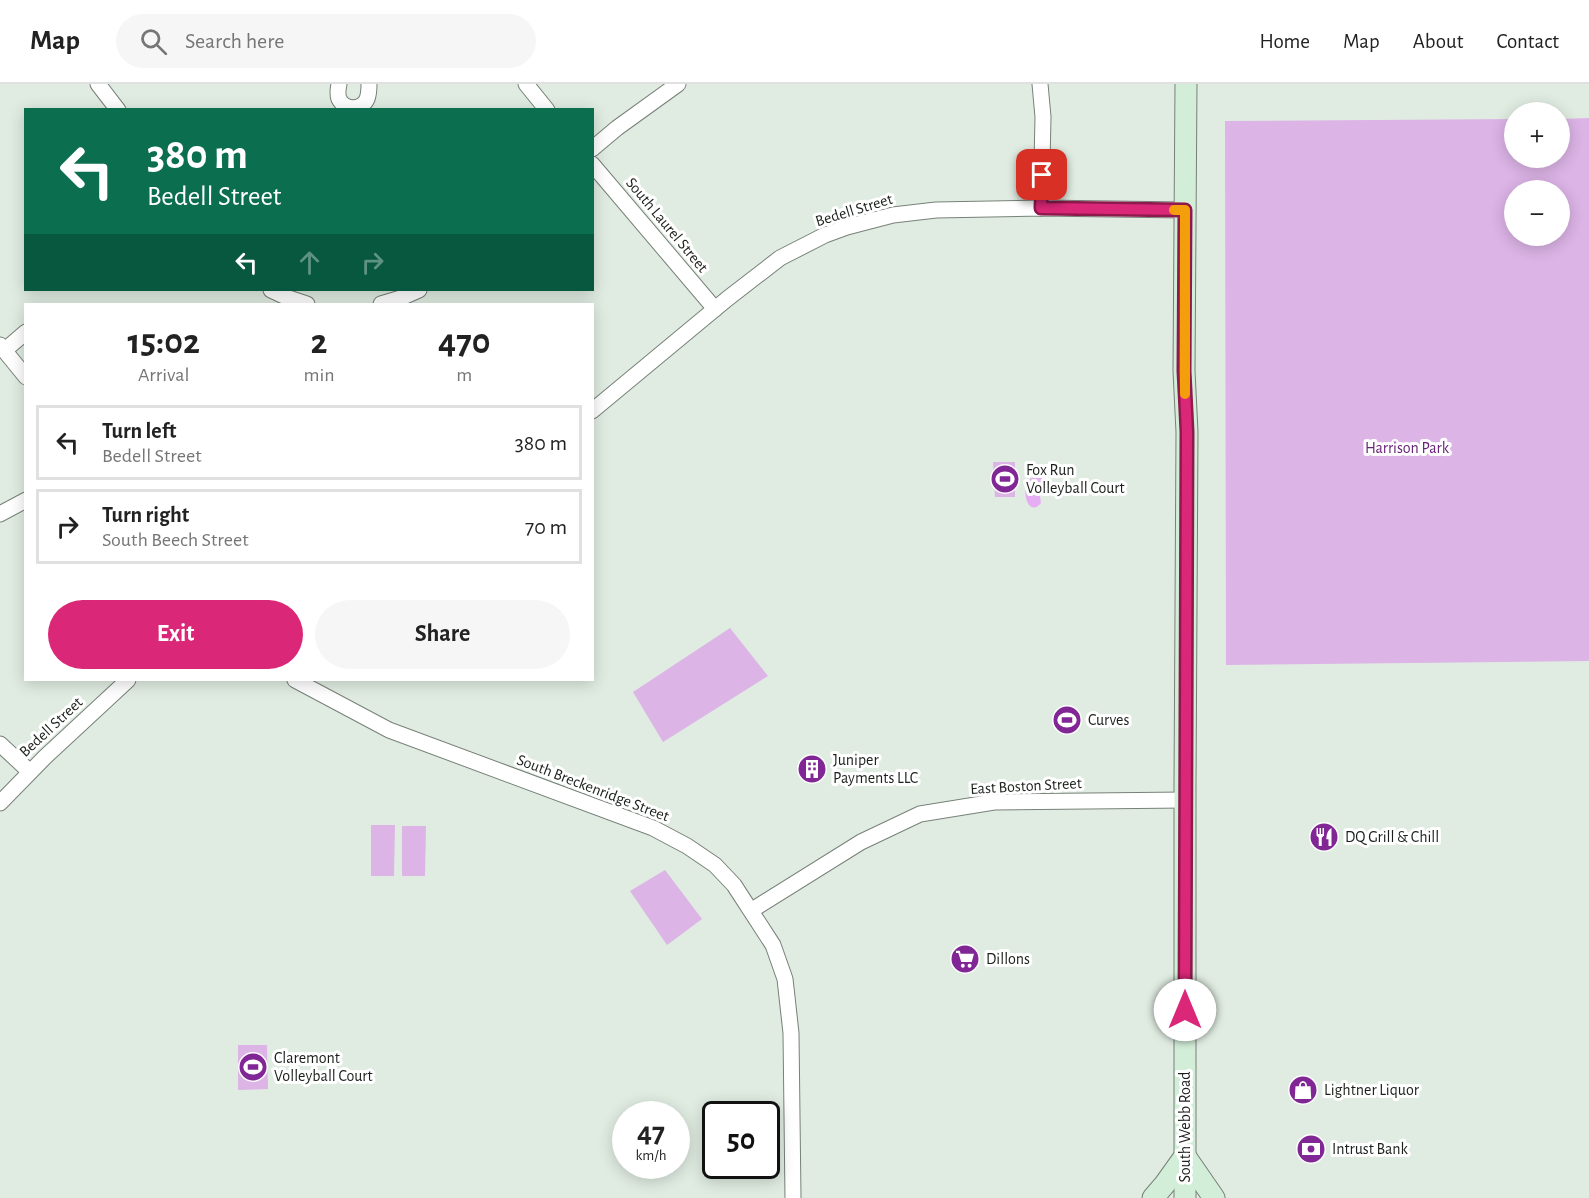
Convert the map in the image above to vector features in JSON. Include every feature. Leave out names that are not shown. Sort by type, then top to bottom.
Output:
[{"type":"main road","name":"South Webb Road","points":[[1185,1198],[1186,84]]},
{"type":"main road","points":[[1152,1198],[1185,1156],[1214,1198]]},
{"type":"street","points":[[98,84],[116,108]]},
{"type":"street","points":[[339,84],[338,95],[342,103],[355,108],[367,100],[369,84]]},
{"type":"street","points":[[526,84],[545,108]]},
{"type":"street","points":[[594,147],[678,84]]},
{"type":"street","points":[[1040,84],[1043,117],[1041,208]]},
{"type":"street","name":"South Laurel Street","points":[[594,166],[714,309]]},
{"type":"street","name":"Bedell Street","points":[[594,409],[714,309],[780,258],[847,227],[915,212],[1041,208],[1185,210]]},
{"type":"street","points":[[273,291],[304,303]]},
{"type":"street","points":[[384,303],[417,291]]},
{"type":"street","points":[[24,333],[2,347],[24,372]]},
{"type":"street","points":[[0,514],[24,501]]},
{"type":"street","name":"Bedell Street","points":[[0,803],[127,681]]},
{"type":"street","name":"South Breckenridge Street","points":[[299,681],[320,686],[389,730],[653,828],[687,846],[715,865],[734,885],[752,910],[773,945],[785,979],[791,1033],[793,1198]]},
{"type":"street","points":[[0,744],[30,772]]},
{"type":"street","name":"East Boston Street","points":[[752,910],[861,842],[920,814],[994,802],[1185,800]]},
{"type":"green space","name":"Harrison Park","points":[[1589,118],[1589,661],[1226,665],[1225,121],[1504,119],[1504,168],[1570,168],[1570,119]]},
{"type":"green space","name":"Fox Run Volleyball Court","points":[[993,462],[1015,462],[1015,497],[995,497]]},
{"type":"green space","points":[[730,628],[768,676],[663,742],[633,692]]},
{"type":"green space","points":[[371,825],[395,825],[394,876],[371,876]]},
{"type":"green space","points":[[402,826],[426,826],[425,876],[402,876]]},
{"type":"green space","points":[[665,870],[702,919],[667,945],[630,891]]},
{"type":"green space","name":"Claremont Volleyball Court","points":[[238,1045],[267,1045],[268,1089],[238,1090]]},
{"type":"shaded area","points":[[1031,478],[1042,478],[1039,490],[1041,503],[1036,507],[1029,505],[1025,495],[1027,483]]},
{"type":"slow traffic","points":[[1174,210],[1185,210],[1185,394]]},
{"type":"place","name":"Fox Run Volleyball Court","points":[[1005,479]]},
{"type":"place","name":"Curves","points":[[1067,720]]},
{"type":"place","name":"Juniper Payments LLC","points":[[812,769]]},
{"type":"place","name":"DQ Grill & Chill","points":[[1324,837]]},
{"type":"place","name":"Dillons","points":[[965,959]]},
{"type":"place","name":"Claremont Volleyball Court","points":[[253,1067]]},
{"type":"place","name":"Lightner Liquor","points":[[1303,1090]]},
{"type":"place","name":"Intrust Bank","points":[[1311,1149]]},
{"type":"route","points":[[1042,175],[1041,208],[1185,210],[1184,371],[1187,432],[1185,1010]]}]
